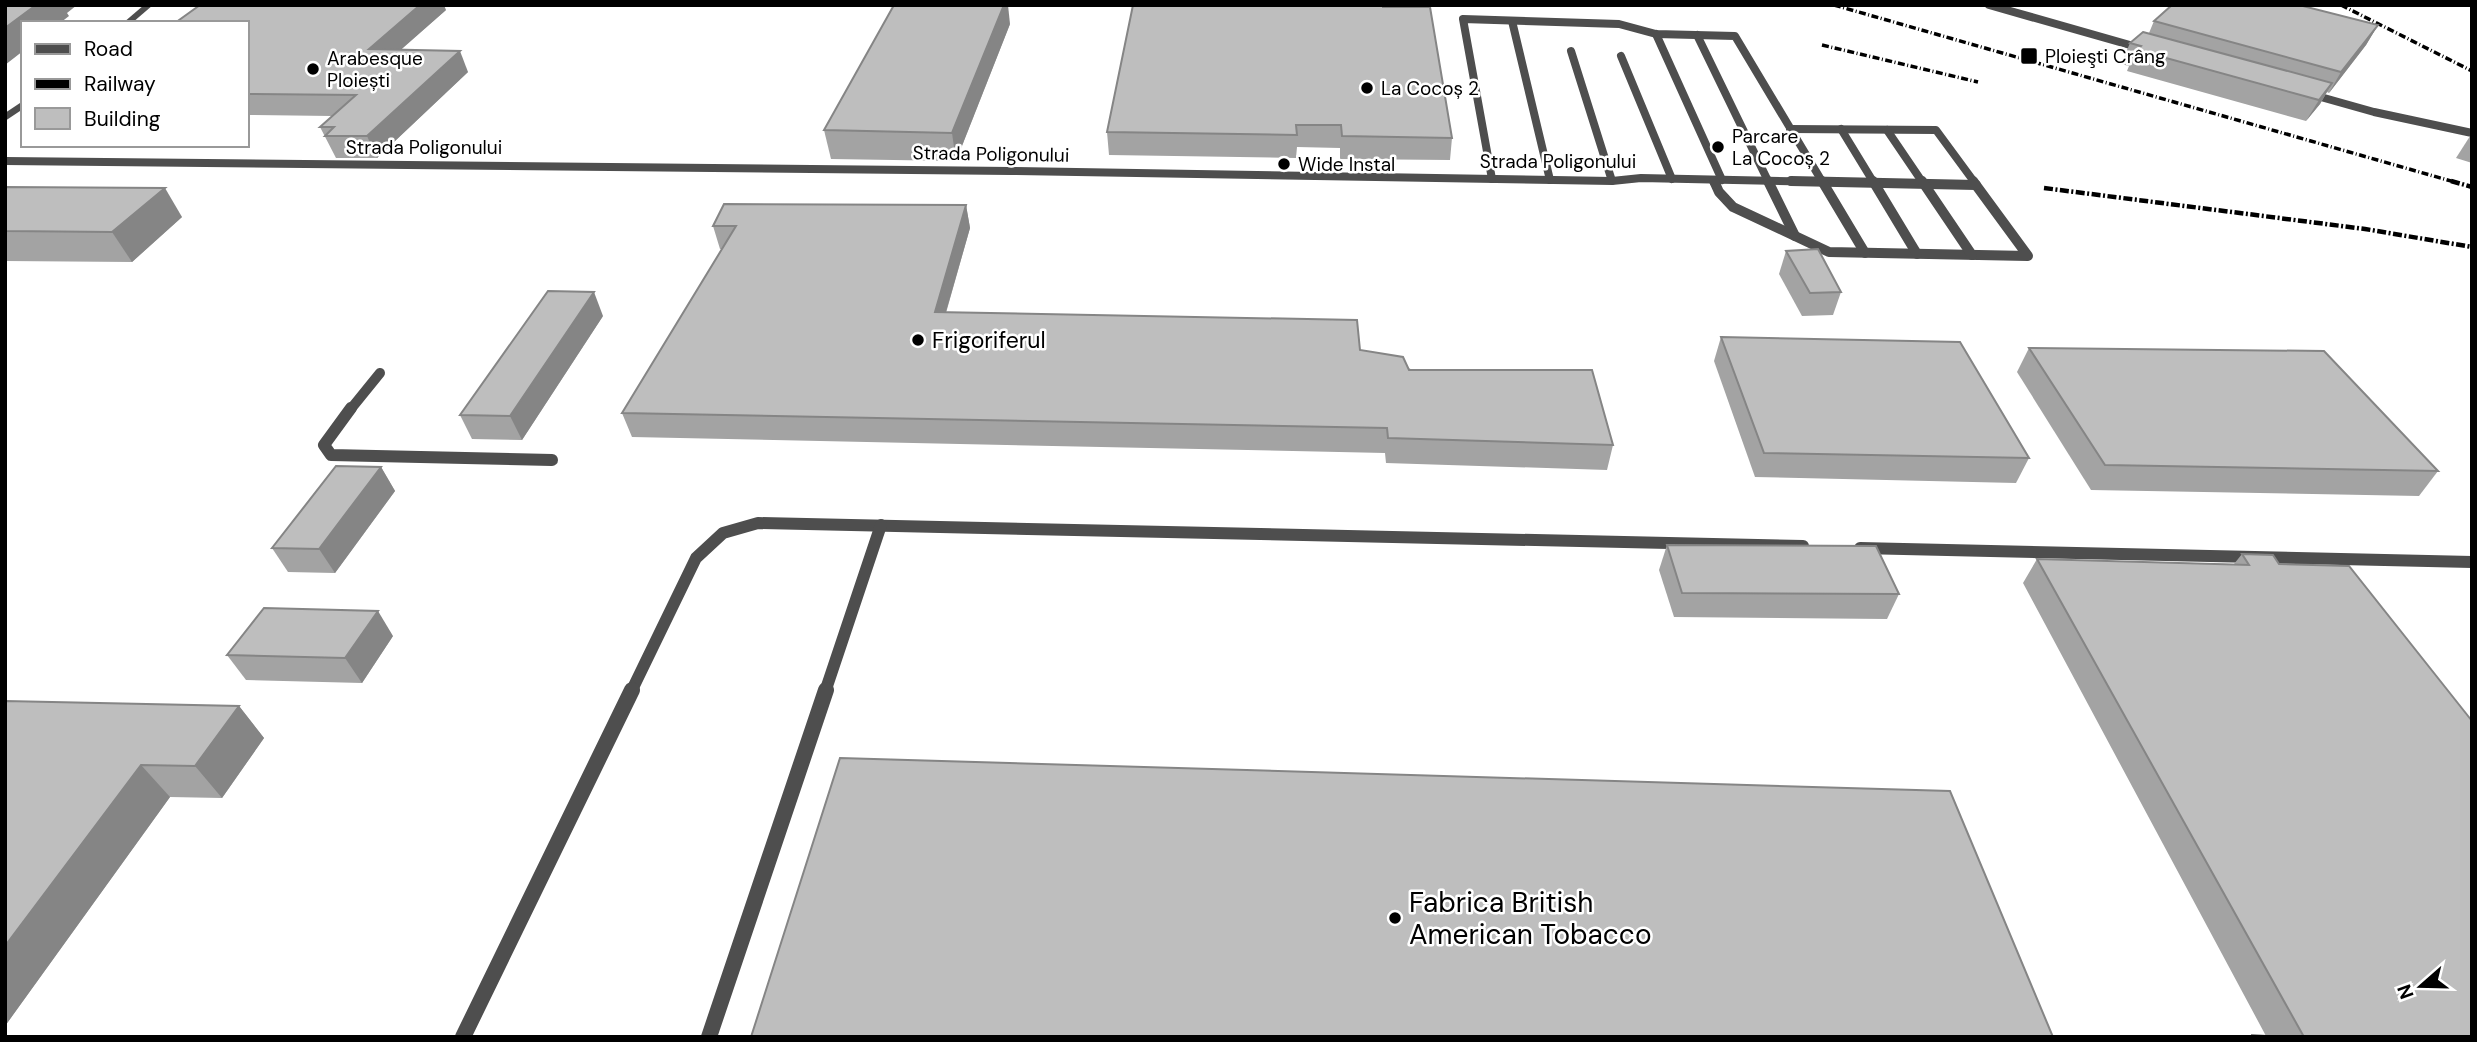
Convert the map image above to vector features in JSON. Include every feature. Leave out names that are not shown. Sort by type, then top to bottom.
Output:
[{"type":"street","points":[[129,21],[149,5]]},
{"type":"street","points":[[5,118],[21,106]]},
{"type":"lane","points":[[1989,5],[2152,51]]},
{"type":"lane","points":[[1492,179],[1463,19],[1619,24],[1656,34],[1735,36],[1865,253]]},
{"type":"lane","points":[[1512,21],[1550,180]]},
{"type":"lane","points":[[1656,34],[1718,180],[1719,192],[1733,207],[1829,252],[2028,256],[1936,130],[1790,128]]},
{"type":"lane","points":[[1697,35],[1795,236]]},
{"type":"lane","points":[[1572,51],[1612,181]]},
{"type":"lane","points":[[1621,55],[1672,179]]},
{"type":"lane","points":[[2296,91],[2374,112],[2472,133]]},
{"type":"lane","points":[[1841,129],[1917,254]]},
{"type":"lane","points":[[1887,130],[1972,255]]},
{"type":"lane","name":"Strada Poligonului","points":[[5,161],[1612,181],[1641,178],[1976,185]]},
{"type":"lane","points":[[380,373],[328,436],[324,445],[331,455],[552,460]]},
{"type":"lane","points":[[463,1037],[696,558],[706,544],[722,532],[758,523],[1818,547]]},
{"type":"lane","points":[[709,1037],[881,525]]},
{"type":"lane","points":[[1846,547],[2472,562]]},
{"type":"building","points":[[5,5],[36,5],[5,28]]},
{"type":"building","name":"Arabesque Ploiești","points":[[200,5],[420,5],[369,49],[460,51],[367,136],[325,136],[334,127],[320,127],[356,95],[248,94],[248,21],[178,21]]},
{"type":"building","points":[[894,5],[1004,5],[952,133],[824,130]]},
{"type":"building","points":[[1133,5],[1430,7],[1452,138],[1342,136],[1341,125],[1296,125],[1297,135],[1107,132]]},
{"type":"building","points":[[2172,5],[2299,5],[2378,25],[2341,72],[2154,21]]},
{"type":"building","points":[[2143,32],[2332,83],[2319,100],[2137,50],[2141,46],[2130,43]]},
{"type":"building","points":[[5,187],[165,188],[112,232],[5,231]]},
{"type":"building","name":"Frigoriferul","points":[[724,204],[966,205],[935,312],[1357,320],[1360,350],[1403,357],[1409,370],[1592,370],[1613,445],[1388,438],[1387,428],[622,413],[736,226],[713,226]]},
{"type":"building","points":[[1818,249],[1841,292],[1810,293],[1786,251]]},
{"type":"building","points":[[548,291],[594,292],[510,416],[460,415]]},
{"type":"building","points":[[1721,337],[1960,342],[2029,458],[1764,453]]},
{"type":"building","points":[[2029,348],[2324,351],[2438,471],[2105,465]]},
{"type":"building","points":[[336,466],[381,467],[319,549],[272,548]]},
{"type":"building","points":[[1667,545],[1876,546],[1899,594],[1682,593]]},
{"type":"building","points":[[2242,554],[2273,555],[2279,564],[2349,566],[2472,721],[2472,1037],[2304,1037],[2037,559],[2249,565]]},
{"type":"building","points":[[264,608],[378,611],[345,658],[227,655]]},
{"type":"building","points":[[5,701],[239,706],[195,766],[141,765],[5,946]]},
{"type":"building","name":"Fabrica British American Tobacco","points":[[840,758],[1950,791],[2053,1037],[751,1037]]},
{"type":"railway","points":[[1834,5],[2458,183]]},
{"type":"railway","points":[[2341,5],[2472,71]]},
{"type":"railway","points":[[1822,45],[1978,82]]},
{"type":"railway","points":[[2451,181],[2458,183]]},
{"type":"railway","points":[[2458,183],[2472,187]]},
{"type":"railway","points":[[2044,188],[2365,229],[2472,247]]},
{"type":"place","name":"Ploieşti Crâng","points":[[2029,56]]},
{"type":"place","name":"Arabesque Ploiești","points":[[313,69]]},
{"type":"place","name":"La Cocoș 2","points":[[1367,88]]},
{"type":"place","name":"Parcare La Cocoș 2","points":[[1718,147]]},
{"type":"place","name":"Wide Instal","points":[[1284,164]]},
{"type":"place","name":"Frigoriferul","points":[[918,340]]},
{"type":"place","name":"Fabrica British American Tobacco","points":[[1395,918]]}]
